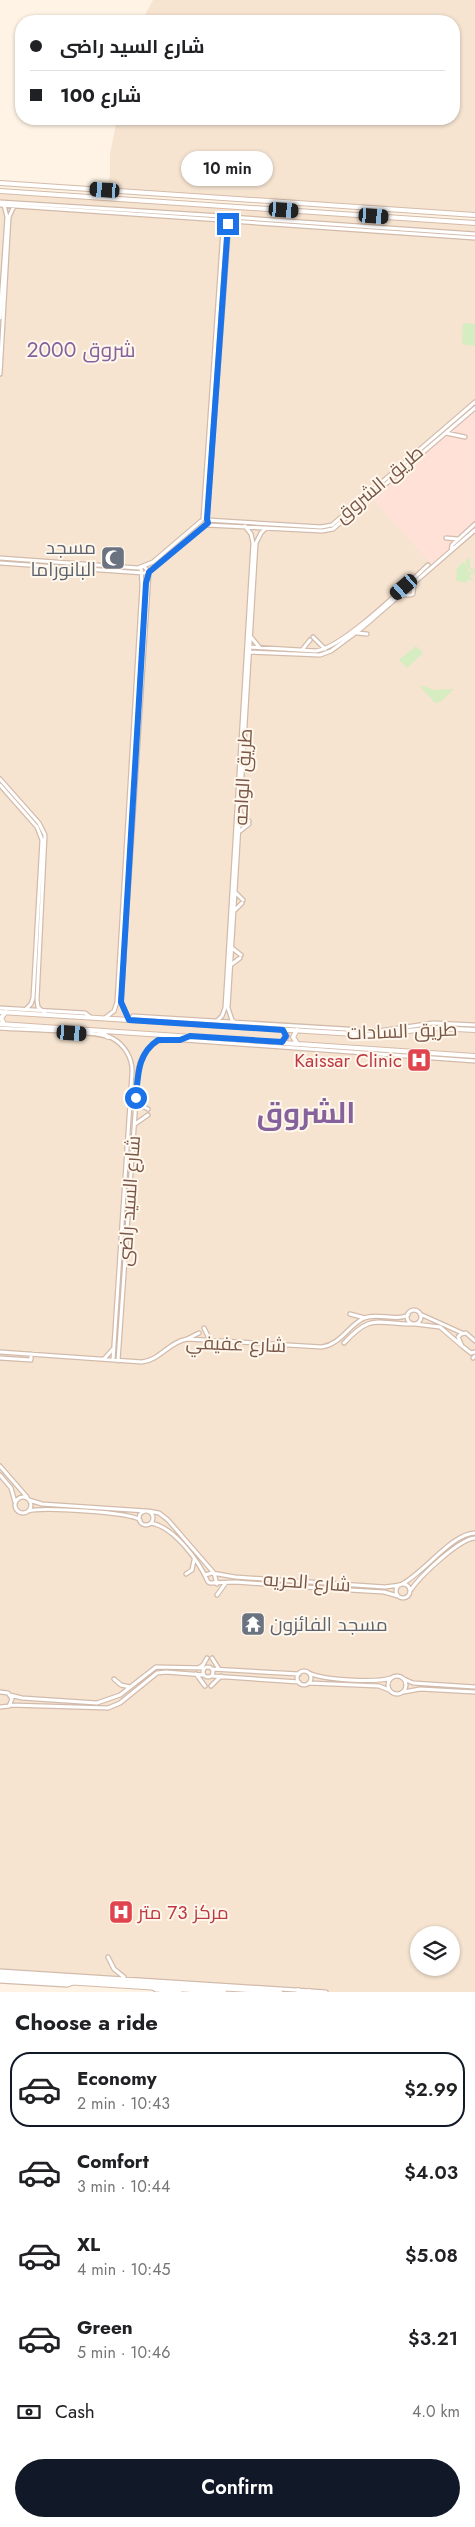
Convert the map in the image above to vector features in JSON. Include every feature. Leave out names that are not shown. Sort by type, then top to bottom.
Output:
[{"type":"main road","points":[[0,183],[475,215]]},
{"type":"main road","points":[[54,187],[60,190],[61,195]]},
{"type":"main road","points":[[0,191],[475,223]]},
{"type":"main road","points":[[148,194],[148,198],[158,201]]},
{"type":"main road","points":[[342,206],[346,210],[342,214]]},
{"type":"main road","points":[[359,215],[355,210],[360,208]]},
{"type":"main road","name":"طريق السادات","points":[[0,1012],[380,1035],[456,1026],[475,1030]]},
{"type":"main road","points":[[5,1024],[1,1018],[6,1012]]},
{"type":"main road","name":"طريق السادات","points":[[0,1024],[475,1056]]},
{"type":"main road","points":[[410,1032],[412,1026]]},
{"type":"main road","points":[[96,1030],[108,1037]]},
{"type":"main road","points":[[282,1042],[286,1036],[283,1030]]},
{"type":"main road","points":[[297,1030],[293,1037],[297,1043]]},
{"type":"main road","points":[[180,1040],[190,1036]]},
{"type":"main road","points":[[313,1044],[318,1049]]},
{"type":"main road","points":[[431,1053],[438,1057]]},
{"type":"main road","points":[[9,1972],[13,1975]]},
{"type":"main road","points":[[1,1977],[13,1975],[72,1981]]},
{"type":"main road","points":[[1,1977],[280,1992]]},
{"type":"main road","points":[[134,1984],[224,1992]]},
{"type":"street","points":[[0,318],[7,217],[2,204],[475,236]]},
{"type":"street","points":[[0,374],[9,217],[14,205]]},
{"type":"street","points":[[206,525],[225,218],[221,206]]},
{"type":"street","points":[[219,312],[223,230],[225,218],[231,206]]},
{"type":"street","name":"طريق الشروق","points":[[397,473],[475,402]]},
{"type":"street","name":"طريق الشروق","points":[[205,520],[329,526],[338,521],[475,408]]},
{"type":"street","points":[[446,433],[464,437]]},
{"type":"street","name":"طريق الشروق","points":[[206,525],[322,531],[333,529],[393,476]]},
{"type":"street","points":[[205,520],[206,525]]},
{"type":"street","points":[[144,591],[141,574],[143,567],[205,520]]},
{"type":"street","points":[[451,551],[452,545],[475,524]]},
{"type":"street","points":[[0,563],[141,574],[149,572],[206,525]]},
{"type":"street","name":"طريق الواحه","points":[[234,1023],[227,1006],[255,546],[252,534],[245,526]]},
{"type":"street","name":"طريق الواحه","points":[[255,546],[259,536],[266,528]]},
{"type":"street","points":[[250,661],[261,650],[325,649],[359,625],[475,530]]},
{"type":"street","points":[[446,538],[458,539]]},
{"type":"street","points":[[0,558],[143,567],[149,572]]},
{"type":"street","points":[[104,566],[104,571]]},
{"type":"street","points":[[248,649],[320,655],[331,651],[356,633],[401,595],[429,567]]},
{"type":"street","points":[[103,1019],[111,1014],[119,1002],[144,591],[149,572]]},
{"type":"street","points":[[401,595],[412,595],[414,583]]},
{"type":"street","name":"طريق الواحه","points":[[217,1021],[227,1006],[231,965],[250,661],[248,649],[251,636],[251,606]]},
{"type":"street","points":[[356,633],[367,634]]},
{"type":"street","points":[[251,636],[261,650]]},
{"type":"street","points":[[313,637],[325,649]]},
{"type":"street","points":[[302,650],[310,640]]},
{"type":"street","points":[[0,779],[37,827],[42,837],[40,919],[35,998],[37,1005],[47,1015]]},
{"type":"street","points":[[0,785],[11,794]]},
{"type":"street","points":[[239,831],[249,823],[240,813]]},
{"type":"street","points":[[234,910],[242,902],[236,893]]},
{"type":"street","points":[[231,965],[240,956],[232,948]]},
{"type":"street","points":[[26,1009],[35,998]]},
{"type":"street","points":[[119,1002],[130,1020],[133,1016],[379,1031],[433,1023],[456,1026],[475,1025]]},
{"type":"street","points":[[0,1008],[85,1013],[90,1018]]},
{"type":"street","points":[[234,1023],[239,1027]]},
{"type":"street","points":[[0,1028],[108,1037],[123,1048],[132,1064],[136,1061],[140,1062],[148,1049],[158,1040],[386,1051],[475,1061]]},
{"type":"street","name":"شارع السيد راضى","points":[[118,1361],[140,1062]]},
{"type":"street","name":"شارع السيد راضى","points":[[113,1360],[132,1064]]},
{"type":"street","points":[[136,1098],[142,1106],[148,1109]]},
{"type":"street","points":[[134,1125],[138,1119],[148,1115]]},
{"type":"street","points":[[350,1314],[366,1318],[400,1318],[414,1310],[453,1331],[468,1334],[475,1341]]},
{"type":"street","points":[[413,1324],[421,1320],[420,1314]]},
{"type":"street","points":[[408,1315],[408,1320],[413,1324]]},
{"type":"street","name":"شارع عفيفي","points":[[0,1352],[118,1361],[151,1360],[176,1341],[187,1338],[320,1347],[330,1345],[366,1318]]},
{"type":"street","points":[[344,1343],[360,1327],[370,1322],[437,1326],[470,1353],[475,1354]]},
{"type":"street","points":[[204,1328],[210,1340]]},
{"type":"street","points":[[451,1338],[454,1335],[453,1331]]},
{"type":"street","points":[[187,1338],[199,1333]]},
{"type":"street","points":[[462,1333],[458,1337],[462,1346]]},
{"type":"street","points":[[104,1360],[113,1348]]},
{"type":"street","points":[[119,1352],[127,1361]]},
{"type":"street","points":[[0,1358],[29,1360],[29,1354]]},
{"type":"street","points":[[0,1466],[28,1499],[31,1504],[28,1511]]},
{"type":"street","points":[[0,1475],[11,1488],[15,1509],[19,1512],[46,1507],[85,1507],[147,1511],[162,1515],[214,1574],[217,1584],[208,1582],[194,1560],[170,1531],[163,1526],[151,1523],[145,1525],[134,1516],[46,1507],[21,1496],[15,1502]]},
{"type":"street","points":[[11,1488],[14,1489],[16,1485]]},
{"type":"street","points":[[84,1512],[85,1507]]},
{"type":"street","points":[[117,1509],[117,1514]]},
{"type":"street","points":[[140,1520],[140,1514],[147,1511]]},
{"type":"street","points":[[147,1511],[153,1516],[151,1523]]},
{"type":"street","points":[[170,1531],[174,1527]]},
{"type":"street","name":"شارع الحريه","points":[[205,1575],[214,1574],[385,1587],[401,1585],[414,1577],[461,1536],[475,1533]]},
{"type":"street","points":[[410,1591],[406,1585],[401,1585],[396,1589],[398,1596],[406,1598],[417,1582],[459,1544],[475,1538]]},
{"type":"street","points":[[186,1574],[192,1570],[194,1560]]},
{"type":"street","points":[[279,1580],[279,1585]]},
{"type":"street","points":[[217,1595],[220,1589],[228,1582]]},
{"type":"street","name":"شارع الحريه","points":[[217,1584],[228,1582],[279,1585],[384,1592],[398,1596]]},
{"type":"street","points":[[384,1592],[385,1587]]},
{"type":"street","points":[[193,1668],[203,1665],[207,1658]]},
{"type":"street","points":[[212,1658],[217,1667],[222,1670]]},
{"type":"street","points":[[0,1692],[6,1692],[22,1698],[94,1703],[118,1696],[154,1668],[205,1668],[227,1671],[299,1674],[304,1671],[320,1676],[376,1680],[397,1676],[416,1683],[475,1687]]},
{"type":"street","points":[[193,1668],[193,1674],[205,1686]]},
{"type":"street","points":[[204,1676],[205,1668]]},
{"type":"street","points":[[212,1669],[212,1676]]},
{"type":"street","points":[[227,1671],[227,1676]]},
{"type":"street","points":[[0,1707],[22,1703],[94,1709],[112,1707],[157,1673],[227,1676],[299,1682],[303,1685],[309,1683],[376,1686],[389,1690],[396,1695],[415,1689],[475,1692]]},
{"type":"street","points":[[309,1673],[311,1678],[309,1683]]},
{"type":"street","points":[[299,1674],[299,1682]]},
{"type":"street","points":[[211,1686],[221,1676]]},
{"type":"street","points":[[389,1690],[388,1683],[391,1678]]},
{"type":"street","points":[[114,1679],[121,1685],[130,1688],[132,1693]]},
{"type":"street","points":[[404,1679],[407,1685],[404,1692]]},
{"type":"street","points":[[376,1680],[376,1686]]},
{"type":"street","points":[[415,1689],[416,1683]]},
{"type":"street","points":[[10,1695],[10,1705]]},
{"type":"street","points":[[22,1698],[22,1703]]},
{"type":"street","points":[[60,1701],[60,1706]]},
{"type":"street","points":[[68,1707],[69,1701]]},
{"type":"street","points":[[94,1703],[94,1709]]},
{"type":"street","points":[[108,1957],[114,1969],[126,1978]]},
{"type":"street","points":[[1,1977],[9,1972],[326,1992]]},
{"type":"street","points":[[152,1987],[156,1990],[180,1992]]},
{"type":"shaded area","points":[[153,0],[475,0],[475,214],[106,189],[110,176],[110,154],[116,125],[460,125],[460,15],[145,15]]},
{"type":"shaded area","points":[[0,191],[475,224],[475,1992],[236,1992],[0,1977]]},
{"type":"shaded area","points":[[475,404],[475,528],[432,565],[370,496]]},
{"type":"green space","points":[[463,323],[475,324],[475,346],[462,344]]},
{"type":"green space","points":[[470,558],[470,568],[475,569],[475,572],[468,568],[466,576],[468,571],[474,572],[475,576],[472,573],[469,576],[475,582],[469,579],[465,583],[456,580],[457,568],[459,569],[463,562],[469,568],[465,561]]},
{"type":"green space","points":[[416,646],[423,653],[407,668],[399,660]]},
{"type":"green space","points":[[419,685],[435,690],[454,689],[440,702],[435,703]]},
{"type":"place","name":"مسجد البانوراما","points":[[113,558]]},
{"type":"place","name":"Kaissar Clinic","points":[[419,1060]]},
{"type":"place","name":"مسجد الفائزون","points":[[253,1624]]},
{"type":"place","name":"مركز 73 متر","points":[[121,1912]]},
{"type":"district","name":"شروق 2000","points":[[81,350]]},
{"type":"district","name":"الشروق","points":[[306,1113]]},
{"type":"route","points":[[136,1098],[140,1062],[151,1045],[158,1040],[180,1040],[190,1036],[282,1042],[286,1039],[286,1034],[283,1030],[129,1020],[122,1009],[121,1002],[146,583],[149,572],[208,523],[228,224]]}]
